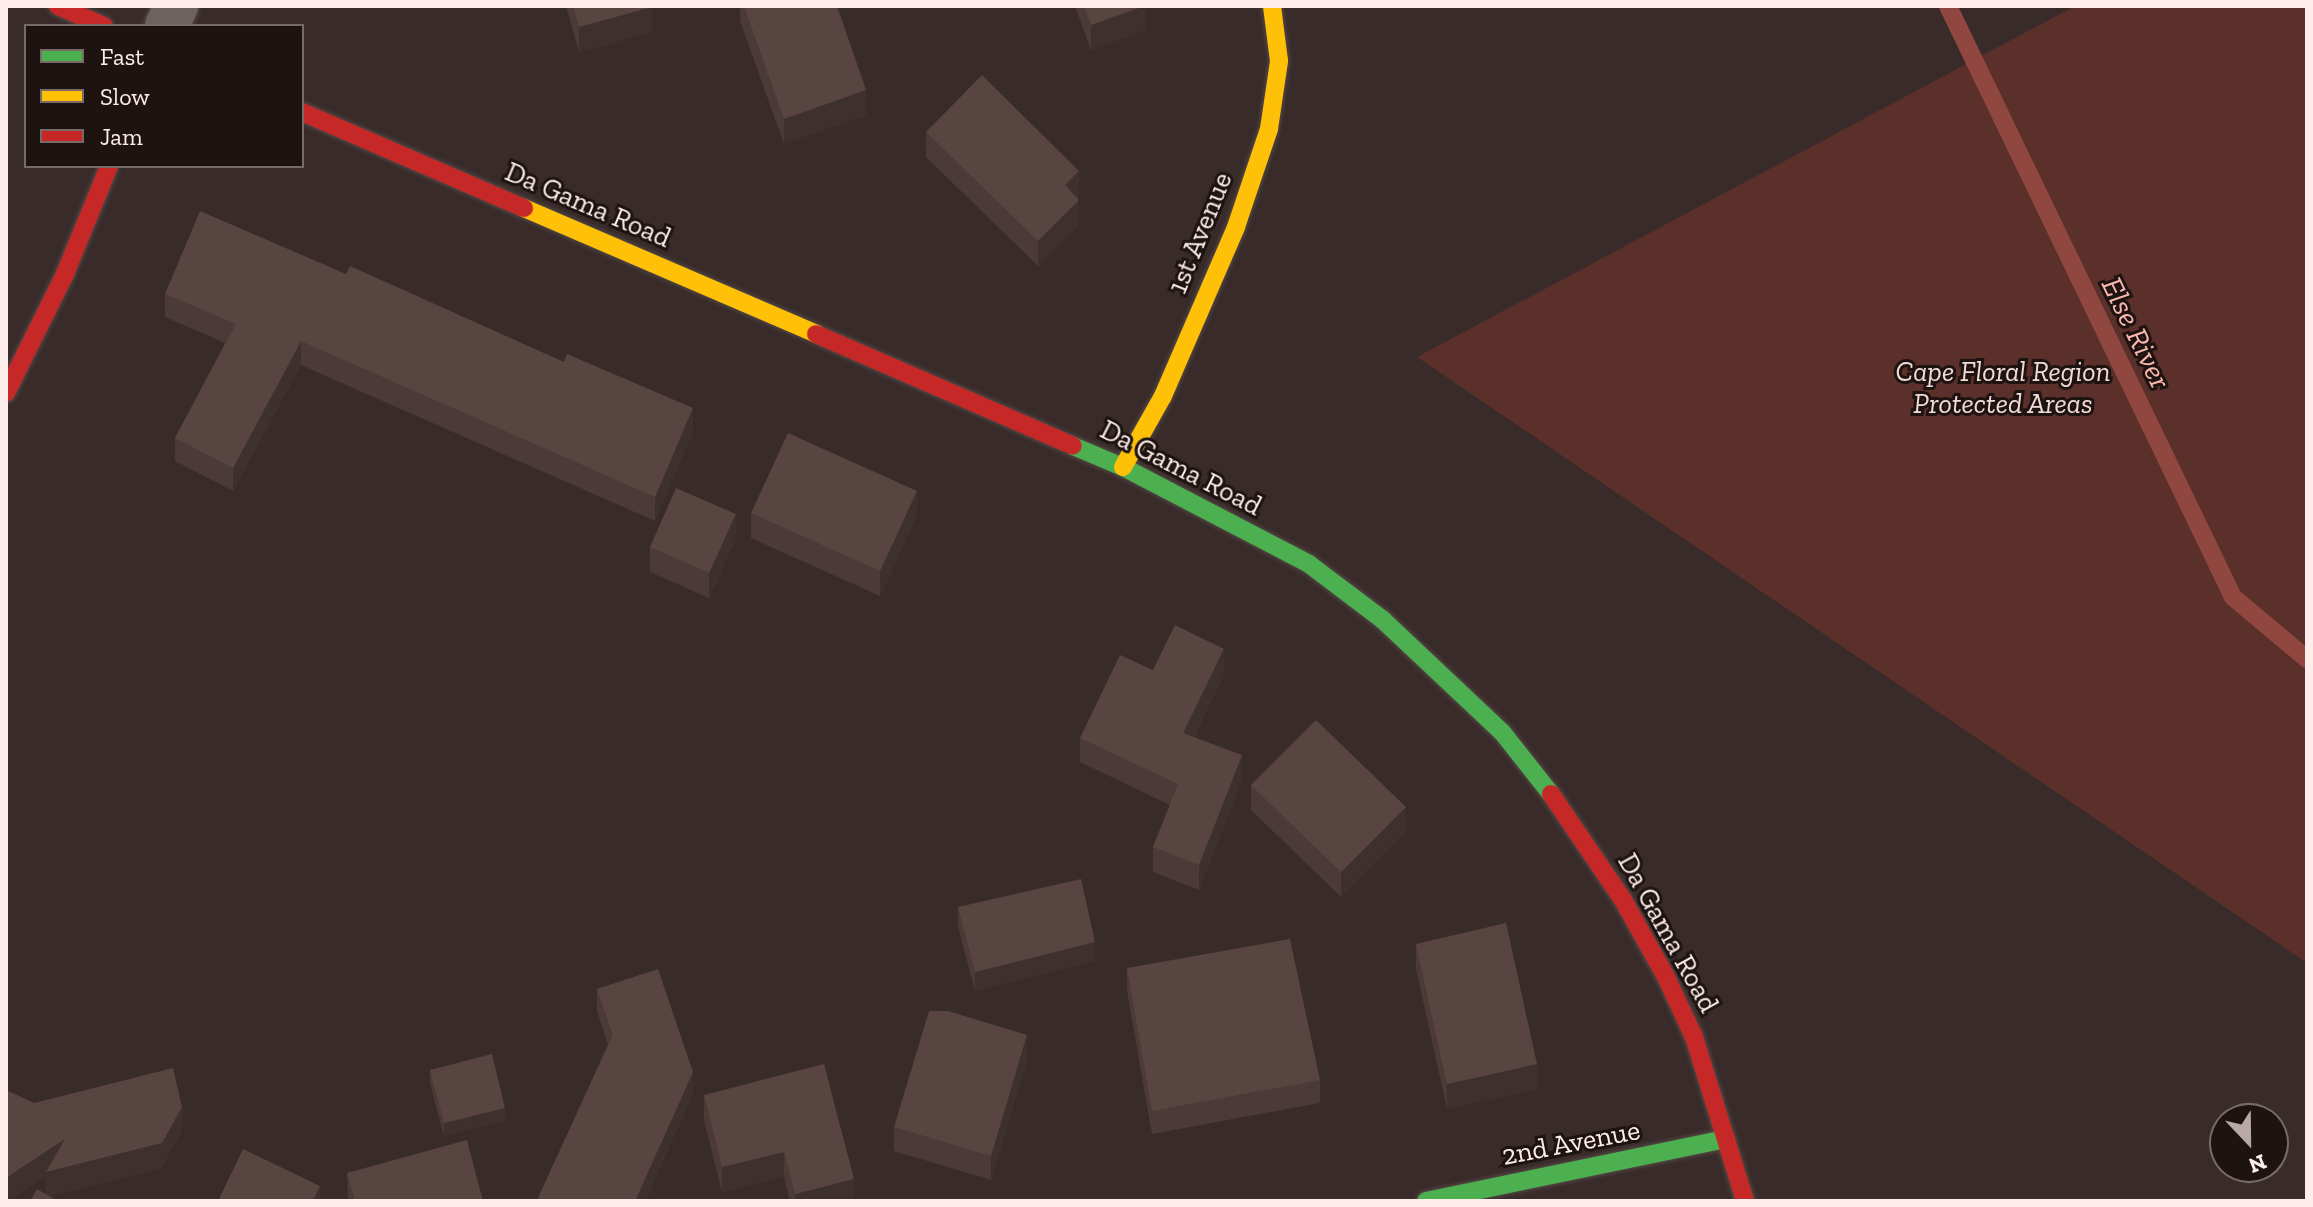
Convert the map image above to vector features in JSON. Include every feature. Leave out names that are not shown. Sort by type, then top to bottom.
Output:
[{"type":"street","points":[[58,6],[99,24]]},
{"type":"street","name":"1st Avenue","points":[[1123,467],[1163,396],[1236,227],[1269,129],[1279,61],[1272,6]]},
{"type":"street","name":"Da Gama Road","points":[[304,113],[1123,467],[1309,564],[1383,620],[1502,732],[1537,774],[1623,900],[1665,975],[1694,1037],[1745,1201]]},
{"type":"street","points":[[6,393],[65,274],[108,168]]},
{"type":"street","name":"2nd Avenue","points":[[1426,1201],[1726,1139]]},
{"type":"green space","name":"Cape Floral Region Protected Areas","points":[[2075,6],[2307,6],[2307,963],[1417,357]]},
{"type":"building","points":[[573,6],[651,6],[652,7],[579,27]]},
{"type":"building","points":[[744,6],[837,6],[866,90],[784,119]]},
{"type":"building","points":[[1084,6],[1144,6],[1091,25]]},
{"type":"building","points":[[982,75],[1079,171],[1065,185],[1079,200],[1038,241],[926,132]]},
{"type":"building","points":[[200,211],[346,274],[350,266],[564,362],[567,354],[693,408],[655,497],[301,341],[233,468],[175,438],[236,324],[165,294]]},
{"type":"building","points":[[788,433],[917,491],[880,571],[751,513]]},
{"type":"building","points":[[676,488],[736,514],[709,573],[650,547]]},
{"type":"building","points":[[1175,625],[1224,649],[1183,733],[1242,755],[1199,865],[1153,847],[1178,784],[1080,738],[1120,655],[1153,670]]},
{"type":"building","points":[[1316,720],[1406,807],[1341,872],[1251,785]]},
{"type":"building","points":[[1081,879],[1095,942],[975,972],[958,907]]},
{"type":"building","points":[[1506,923],[1537,1064],[1447,1084],[1416,944]]},
{"type":"building","points":[[1290,939],[1320,1080],[1152,1111],[1127,968]]},
{"type":"building","points":[[658,969],[693,1072],[635,1201],[544,1201],[538,1198],[613,1035],[597,989]]},
{"type":"building","points":[[929,1011],[948,1011],[1027,1035],[991,1156],[894,1127]]},
{"type":"building","points":[[492,1054],[505,1108],[444,1123],[430,1070]]},
{"type":"building","points":[[824,1064],[854,1179],[795,1194],[784,1152],[722,1167],[704,1095]]},
{"type":"building","points":[[173,1068],[182,1107],[162,1143],[46,1172],[65,1139],[6,1178],[6,1090],[34,1103]]},
{"type":"building","points":[[467,1140],[483,1201],[355,1201],[347,1173]]},
{"type":"building","points":[[243,1149],[320,1186],[313,1201],[218,1201]]},
{"type":"building","points":[[37,1189],[58,1201],[30,1201]]},
{"type":"waterway","name":"Else River","points":[[1948,6],[2233,597],[2307,659]]},
{"type":"traffic: fast","points":[[1073,446],[1123,467],[1309,564],[1383,620],[1502,732],[1551,794]]},
{"type":"traffic: fast","points":[[1426,1201],[1726,1139]]},
{"type":"traffic: slow","points":[[1123,467],[1163,396],[1236,227],[1269,129],[1279,61],[1272,6]]},
{"type":"traffic: slow","points":[[524,208],[816,334]]},
{"type":"traffic: jam","points":[[58,6],[99,24]]},
{"type":"traffic: jam","points":[[304,113],[524,208]]},
{"type":"traffic: jam","points":[[6,393],[65,274],[108,168]]},
{"type":"traffic: jam","points":[[816,334],[1073,446]]},
{"type":"traffic: jam","points":[[1551,794],[1623,900],[1665,975],[1694,1037],[1745,1201]]}]
